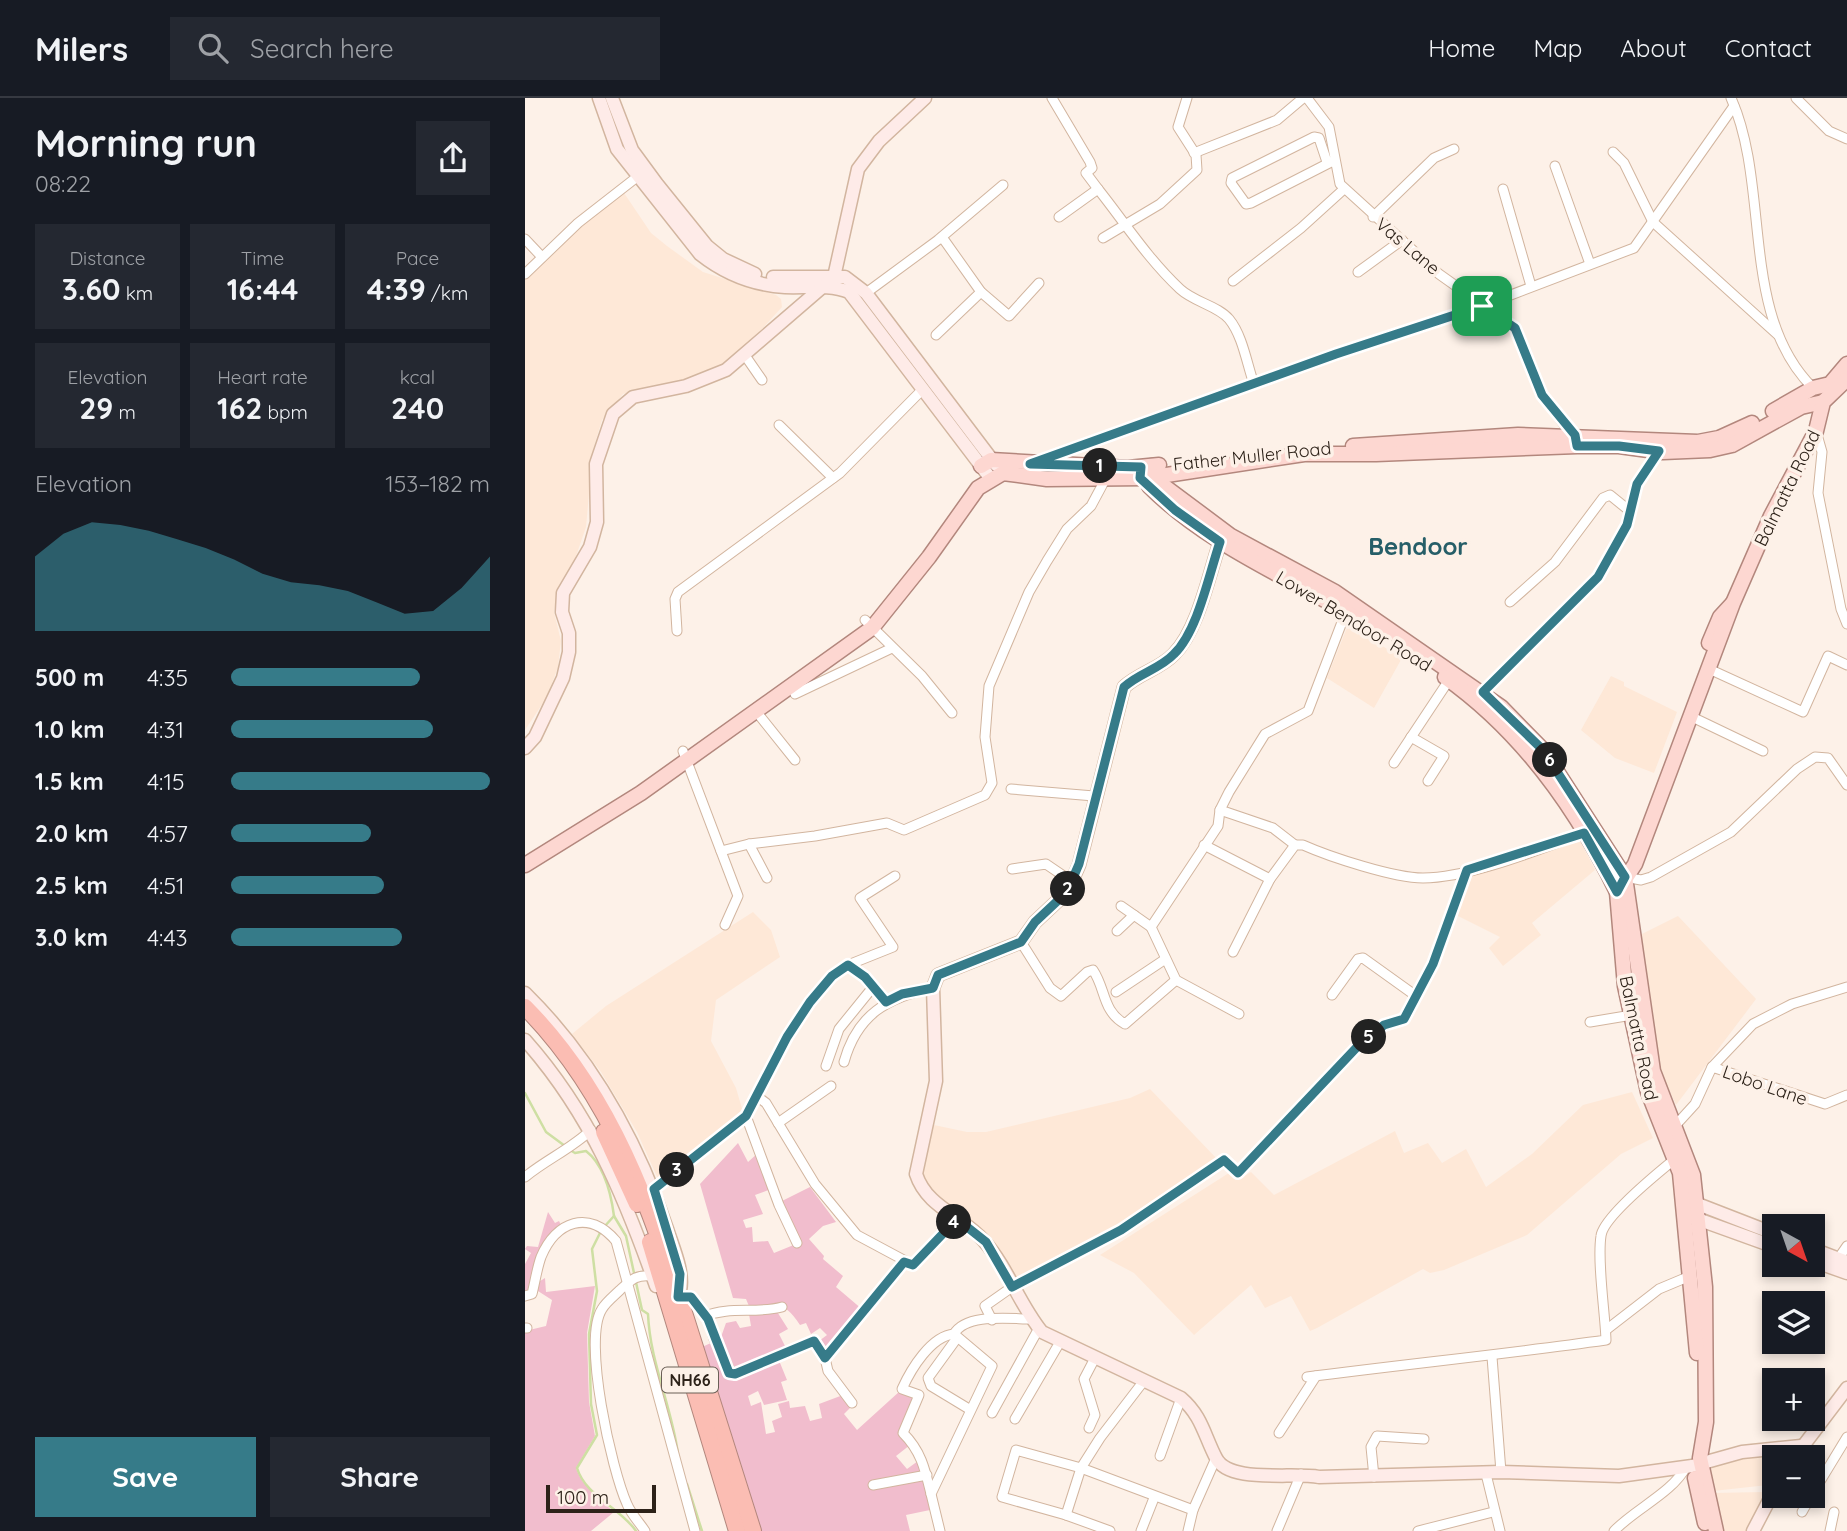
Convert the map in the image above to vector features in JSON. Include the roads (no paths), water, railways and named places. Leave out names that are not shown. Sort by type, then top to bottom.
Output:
[{"type":"highway","name":"NH66","points":[[525,1007],[625,1150],[678,1297],[753,1531]]},
{"type":"highway","name":"NH66","points":[[525,1022],[570,1068],[606,1136],[636,1203],[737,1531]]},
{"type":"main road","points":[[1576,441],[1697,442],[1742,429],[1811,390],[1830,384],[1847,364]]},
{"type":"main road","points":[[1576,441],[1659,451],[1710,450],[1732,445],[1773,420],[1801,407],[1823,402],[1847,379]]},
{"type":"main road","points":[[1811,390],[1823,402]]},
{"type":"main road","name":"Balmatta Road","points":[[1618,874],[1636,864],[1733,603],[1772,516],[1817,431],[1823,402]]},
{"type":"main road","name":"Father Muller Road","points":[[986,463],[1146,472],[1314,446],[1475,436],[1576,441]]},
{"type":"main road","points":[[525,865],[755,710],[868,624],[929,557],[978,488],[997,476],[1047,479],[1109,472]]},
{"type":"main road","name":"Lower Bendoor Road","points":[[1146,472],[1175,510],[1348,608],[1449,680],[1479,696],[1538,764],[1584,833],[1618,874],[1617,892]]},
{"type":"main road","name":"Balmatta Road","points":[[1618,874],[1629,858],[1720,617],[1733,603]]},
{"type":"main road","points":[[1348,608],[1479,696],[1543,750],[1618,874],[1653,1072],[1693,1175],[1690,1201]]},
{"type":"main road","name":"Balmatta Road","points":[[1617,892],[1625,986],[1648,1092],[1690,1201],[1690,1276],[1698,1363],[1698,1419],[1693,1465],[1706,1531]]},
{"type":"main road","points":[[1691,1217],[1705,1287],[1706,1422],[1693,1465],[1716,1531]]},
{"type":"street","points":[[599,98],[610,135],[637,177],[672,223],[707,260],[749,280],[784,287],[839,288],[849,292],[922,390],[997,476]]},
{"type":"street","points":[[613,98],[632,150],[707,246],[723,259],[754,274],[784,279],[845,277],[866,293],[986,463]]},
{"type":"street","points":[[525,748],[535,737],[563,678],[569,653],[569,632],[562,612],[563,593],[590,547],[597,522],[596,464],[613,414],[633,397],[686,386],[726,370],[834,277],[858,169],[879,142],[925,98]]},
{"type":"street","points":[[1052,98],[1090,162],[1092,168],[1086,173],[1154,262],[1192,299],[1227,317],[1234,326],[1254,384]]},
{"type":"street","points":[[1103,238],[1124,223],[1160,204],[1197,170],[1194,153],[1178,127],[1187,98]]},
{"type":"street","points":[[1194,153],[1276,120],[1305,98]]},
{"type":"street","name":"Vas Lane","points":[[1305,98],[1329,127],[1330,162],[1344,189],[1373,217],[1482,306],[1515,328],[1542,395],[1576,441]]},
{"type":"street","points":[[1796,98],[1829,131],[1847,139]]},
{"type":"street","points":[[1030,464],[1482,306],[1635,248],[1733,102]]},
{"type":"street","points":[[1733,102],[1748,164],[1761,267],[1780,337],[1811,390]]},
{"type":"street","points":[[1314,137],[1319,138],[1330,162],[1251,203],[1246,204],[1231,183],[1231,178],[1314,137]]},
{"type":"street","points":[[1373,217],[1434,159],[1454,149]]},
{"type":"street","points":[[1613,152],[1624,163],[1653,222],[1780,337]]},
{"type":"street","points":[[1555,166],[1590,264]]},
{"type":"street","points":[[525,274],[578,223],[637,177]]},
{"type":"street","points":[[866,293],[942,237],[1003,185]]},
{"type":"street","points":[[1059,218],[1098,189]]},
{"type":"street","points":[[1233,281],[1301,228],[1344,189]]},
{"type":"street","points":[[1503,189],[1531,286]]},
{"type":"street","points":[[942,237],[981,292],[1009,316],[1039,283]]},
{"type":"street","points":[[525,239],[542,257]]},
{"type":"street","points":[[1358,272],[1402,240]]},
{"type":"street","points":[[784,287],[790,294],[794,311]]},
{"type":"street","points":[[936,335],[981,292]]},
{"type":"street","points":[[744,354],[762,380]]},
{"type":"street","points":[[677,631],[675,599],[678,592],[833,478],[922,390]]},
{"type":"street","points":[[779,425],[833,478]]},
{"type":"street","points":[[1817,431],[1822,452],[1818,493],[1841,609],[1847,624]]},
{"type":"street","points":[[1479,696],[1598,577],[1631,512],[1637,484],[1659,451]]},
{"type":"street","points":[[721,851],[748,844],[815,836],[887,822],[904,830],[985,795],[992,783],[985,737],[989,686],[1029,592],[1067,529],[1091,506],[1109,472]]},
{"type":"street","points":[[1510,602],[1555,562],[1603,498],[1609,495],[1631,512]]},
{"type":"street","points":[[1224,538],[1189,633],[1175,653],[1160,666],[1136,676],[1124,687],[1094,796],[1079,864],[1067,892],[1035,922],[1021,942],[938,975],[933,988],[936,1081],[916,1174],[921,1188],[929,1198],[986,1242],[1035,1323],[1060,1342],[1181,1398],[1196,1410],[1221,1466],[1234,1473],[1301,1474],[1319,1477],[1501,1472],[1619,1476],[1693,1465],[1742,1452],[1762,1453]]},
{"type":"street","points":[[1151,927],[1218,826],[1220,810],[1265,734],[1308,711],[1348,608]]},
{"type":"street","points":[[868,624],[922,676],[952,713]]},
{"type":"street","points":[[795,694],[893,648]]},
{"type":"street","points":[[1709,669],[1803,712],[1828,656],[1847,664]]},
{"type":"street","points":[[1394,762],[1449,680]]},
{"type":"street","points":[[755,710],[795,760]]},
{"type":"street","points":[[1690,716],[1763,751]]},
{"type":"street","points":[[1411,737],[1444,757],[1428,781]]},
{"type":"street","points":[[684,756],[738,896],[725,925]]},
{"type":"street","points":[[1618,874],[1641,880],[1651,877],[1721,839],[1743,823],[1797,769],[1815,757],[1828,758],[1847,785]]},
{"type":"street","points":[[1011,789],[1094,796]]},
{"type":"street","points":[[1220,810],[1273,828],[1295,845],[1421,878],[1467,870],[1584,833]]},
{"type":"street","points":[[748,844],[767,878]]},
{"type":"street","points":[[1205,845],[1271,879]]},
{"type":"street","points":[[1233,952],[1271,879],[1295,845]]},
{"type":"street","points":[[1012,869],[1046,864],[1071,881]]},
{"type":"street","points":[[992,1320],[985,1306],[1012,1287],[1121,1230],[1224,1160],[1238,1173],[1358,1046],[1384,1025],[1404,1019],[1433,964],[1467,870]]},
{"type":"street","points":[[654,1189],[746,1116],[781,1048],[810,1002],[832,976],[848,965],[893,947],[860,898],[895,876]]},
{"type":"street","points":[[1121,906],[1151,927],[1175,980],[1239,1014]]},
{"type":"street","points":[[1117,931],[1134,915]]},
{"type":"street","points":[[1021,942],[1051,988],[1061,996],[1093,970],[1105,1004],[1111,1013],[1125,1024],[1175,980]]},
{"type":"street","points":[[1332,995],[1358,959],[1363,958],[1416,996]]},
{"type":"street","points":[[1116,992],[1164,960]]},
{"type":"street","points":[[848,965],[873,986],[886,1002]]},
{"type":"street","points":[[826,1066],[839,1029],[873,986]]},
{"type":"street","points":[[1712,1067],[1753,1024],[1793,1004],[1847,987]]},
{"type":"street","points":[[844,1062],[849,1045],[869,1017],[886,1002],[902,994],[933,988]]},
{"type":"street","points":[[525,993],[575,1049],[630,1134],[654,1189],[680,1274],[678,1297],[691,1297],[705,1316],[732,1374],[814,1341],[825,1358],[828,1371],[852,1403]]},
{"type":"street","points":[[1590,1022],[1632,1015]]},
{"type":"street","points":[[528,1048],[591,1130],[624,1197],[666,1322],[679,1345]]},
{"type":"street","name":"Lobo Lane","points":[[1674,1127],[1695,1104],[1712,1067],[1825,1104],[1847,1095]]},
{"type":"street","points":[[778,1123],[831,1086]]},
{"type":"street","points":[[758,1097],[766,1103],[815,1184],[857,1235],[913,1265],[921,1260],[957,1219]]},
{"type":"street","points":[[746,1116],[779,1205],[797,1243]]},
{"type":"street","points":[[525,1177],[546,1160],[568,1150],[591,1130]]},
{"type":"street","points":[[1279,1433],[1311,1376],[1354,1369],[1492,1357],[1606,1340],[1601,1245],[1603,1228],[1640,1188],[1675,1159]]},
{"type":"street","points":[[1690,1201],[1762,1229]]},
{"type":"street","points":[[1691,1217],[1762,1242]]},
{"type":"street","points":[[525,1296],[532,1294],[541,1258],[562,1226],[576,1220],[589,1221],[616,1241],[695,1531]]},
{"type":"street","points":[[1825,1254],[1842,1261],[1847,1247]]},
{"type":"street","points":[[825,1358],[904,1262]]},
{"type":"street","points":[[1825,1265],[1847,1273]]},
{"type":"street","points":[[645,1531],[628,1507],[612,1461],[597,1371],[597,1322],[601,1310],[635,1277],[652,1276]]},
{"type":"street","points":[[1606,1330],[1659,1289],[1690,1276]]},
{"type":"street","points":[[705,1316],[716,1312],[741,1310],[751,1313],[782,1307]]},
{"type":"street","points":[[969,1409],[931,1386],[927,1378],[961,1326],[992,1320],[1035,1323]]},
{"type":"street","points":[[992,1413],[1035,1323]]},
{"type":"street","points":[[931,1494],[969,1409],[992,1366],[956,1336],[945,1335],[932,1346],[909,1372],[902,1389],[919,1395],[903,1433],[916,1446],[927,1475],[931,1494],[940,1531]]},
{"type":"street","points":[[1015,1419],[1060,1342]]},
{"type":"street","points":[[1492,1357],[1501,1472]]},
{"type":"street","points":[[1089,1428],[1095,1415],[1084,1378],[1095,1358]]},
{"type":"street","points":[[1066,1515],[1081,1468],[1100,1438],[1143,1382]]},
{"type":"street","points":[[1806,1445],[1847,1388]]},
{"type":"street","points":[[1160,1456],[1181,1398]]},
{"type":"street","points":[[1807,1445],[1847,1401]]},
{"type":"street","points":[[1374,1477],[1371,1447],[1377,1436],[1424,1439]]},
{"type":"street","points":[[1825,1473],[1847,1437]]},
{"type":"street","points":[[1110,1531],[1002,1497],[1016,1450],[1081,1468],[1154,1498],[1193,1510]]},
{"type":"street","points":[[1189,1531],[1193,1510],[1216,1458]]},
{"type":"street","points":[[1614,1531],[1632,1513],[1675,1483],[1693,1465]]},
{"type":"street","points":[[1277,1531],[1301,1474]]},
{"type":"street","points":[[1486,1474],[1500,1531]]},
{"type":"street","points":[[873,1485],[927,1475]]},
{"type":"street","points":[[1141,1531],[1154,1498]]},
{"type":"street","points":[[1753,1531],[1765,1508]]},
{"type":"street","points":[[1762,1531],[1773,1508]]},
{"type":"street","points":[[1802,1512],[1804,1508]]},
{"type":"street","points":[[1418,1531],[1493,1511]]},
{"type":"street","points":[[1830,1531],[1833,1512]]},
{"type":"waterway","points":[[525,1093],[546,1132],[565,1146]]},
{"type":"waterway","points":[[570,1150],[575,1153],[586,1151],[602,1172],[609,1189],[614,1216],[604,1227]]},
{"type":"waterway","points":[[614,1216],[626,1236],[642,1310],[648,1314],[653,1350],[678,1454]]},
{"type":"waterway","points":[[600,1233],[592,1249],[597,1291],[589,1334],[591,1404],[597,1435],[577,1468],[588,1487],[636,1531]]},
{"type":"waterway","points":[[687,1484],[702,1531]]},
{"type":"district","name":"Bendoor","points":[[1418,546]]}]
